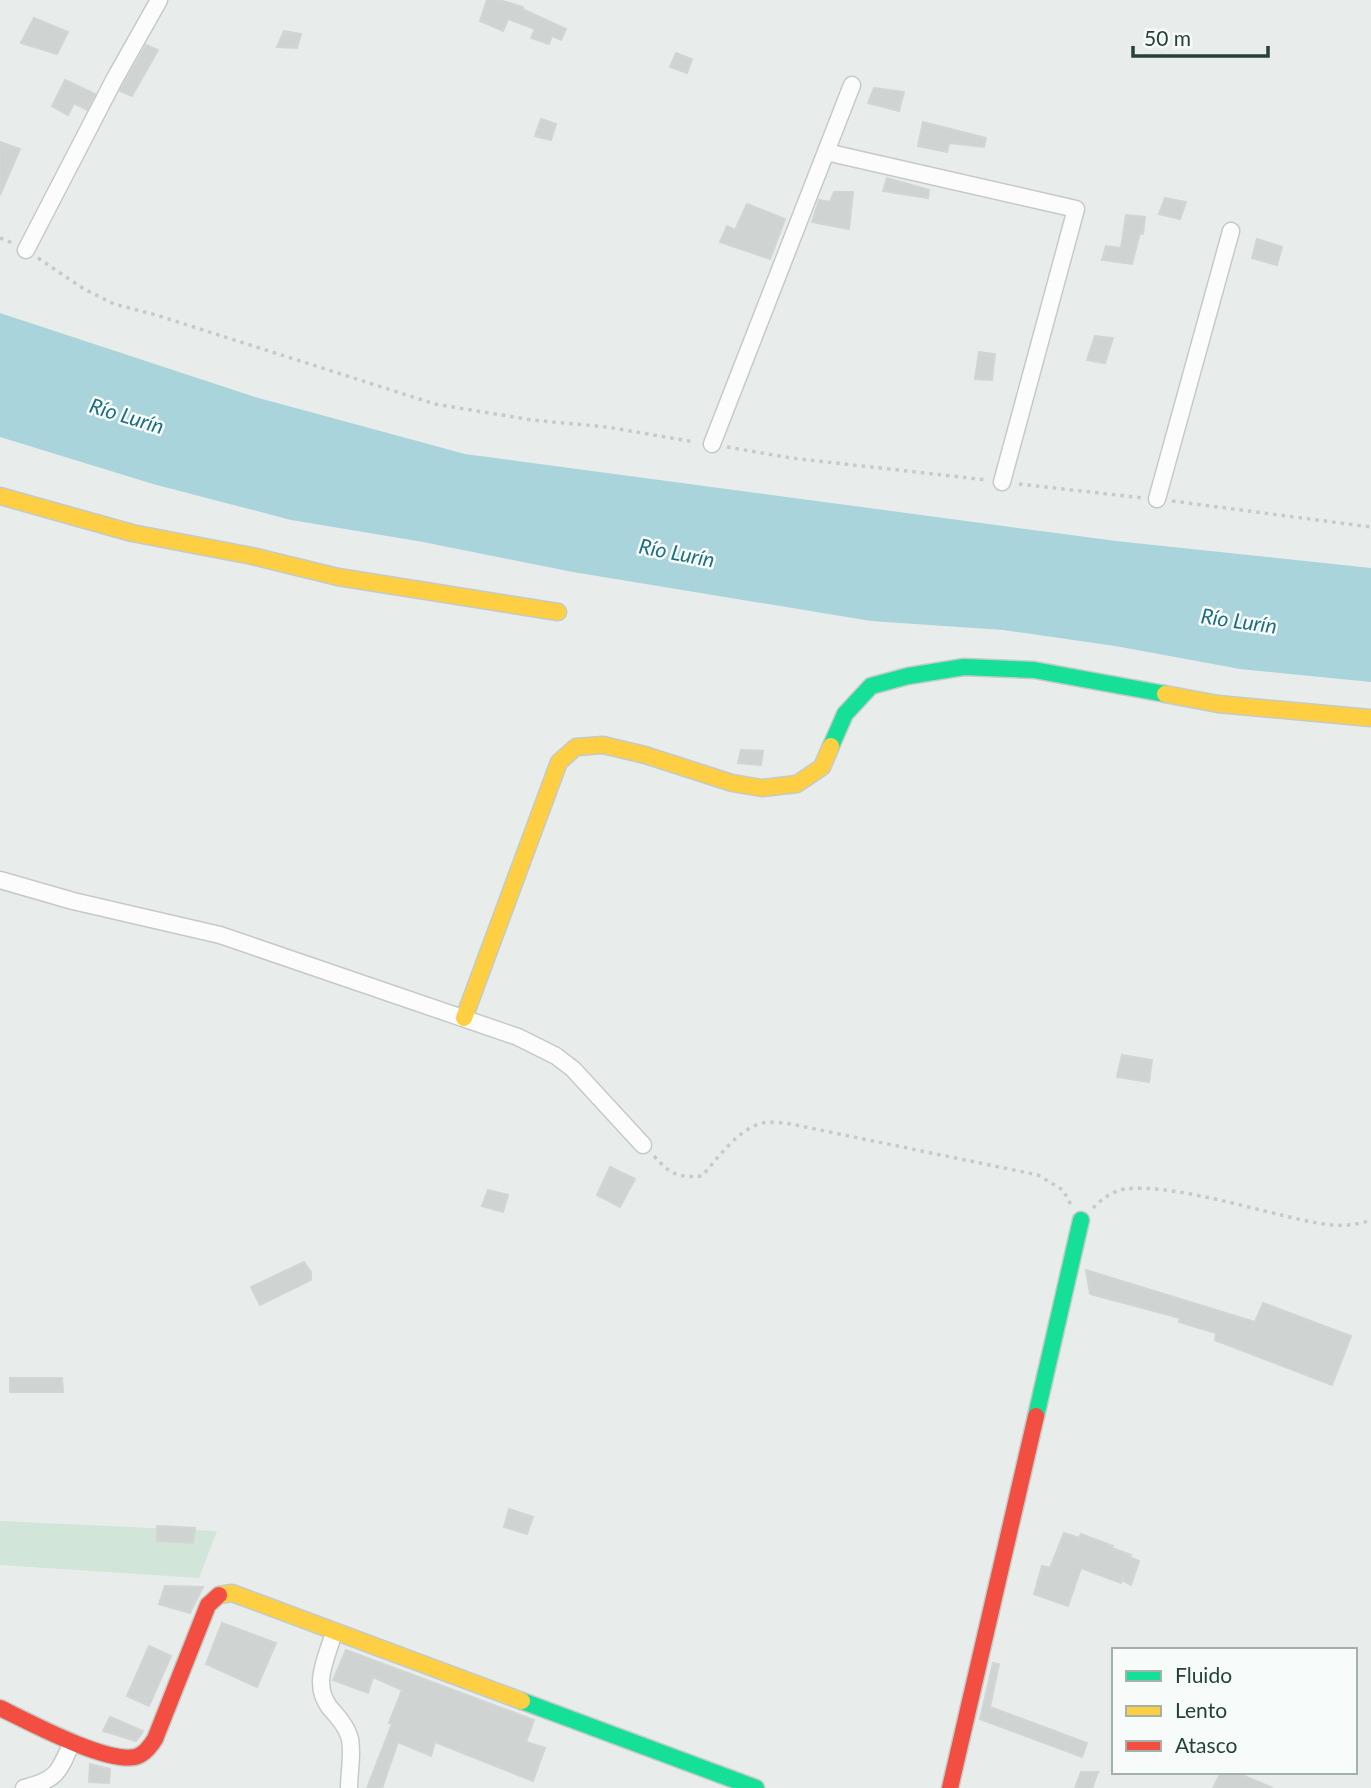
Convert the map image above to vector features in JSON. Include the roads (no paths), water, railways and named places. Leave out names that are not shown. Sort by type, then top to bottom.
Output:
[{"type":"street","points":[[26,250],[114,80],[159,0]]},
{"type":"street","points":[[712,444],[852,85]]},
{"type":"street","points":[[826,152],[1076,209],[1002,482]]},
{"type":"street","points":[[1157,499],[1231,231]]},
{"type":"street","points":[[0,496],[132,533],[252,556],[338,577],[558,612]]},
{"type":"street","points":[[464,1018],[559,762],[576,747],[603,744],[732,783],[762,788],[797,784],[822,767],[845,713],[871,686],[908,676],[964,667],[1034,670],[1218,704],[1371,718]]},
{"type":"street","points":[[0,880],[73,901],[220,935],[518,1037],[556,1056],[573,1069],[643,1145]]},
{"type":"street","points":[[950,1788],[1081,1220]]},
{"type":"street","points":[[0,1708],[72,1742],[123,1757],[137,1756],[147,1751],[155,1739],[208,1605],[216,1595],[232,1593],[756,1788]]},
{"type":"street","points":[[334,1632],[319,1685],[322,1697],[344,1725],[349,1737],[352,1755],[349,1788]]},
{"type":"street","points":[[24,1788],[42,1783],[60,1771],[72,1742]]},
{"type":"water","name":"Río Lurín","points":[[0,313],[255,397],[465,454],[1116,541],[1371,568],[1371,682],[1240,669],[1115,646],[1003,630],[871,621],[573,572],[423,542],[291,520],[153,484],[0,437]]}]
